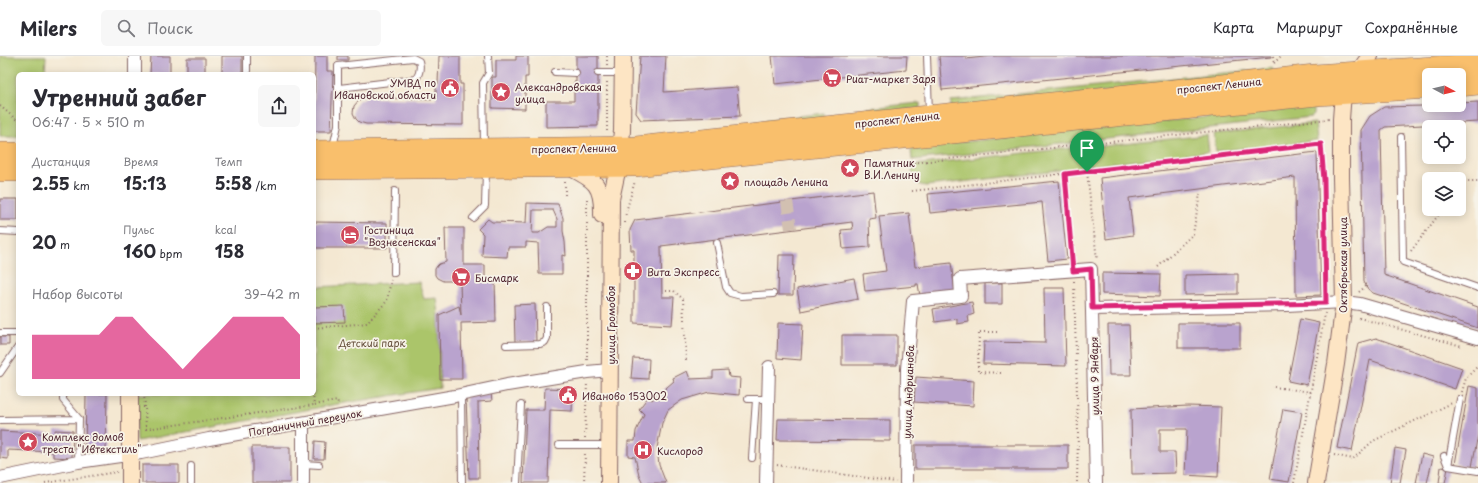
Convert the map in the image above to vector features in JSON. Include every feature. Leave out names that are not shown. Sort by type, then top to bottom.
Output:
[{"type":"highway","name":"проспект Ленина","points":[[316,169],[485,158],[567,173],[619,158],[930,116],[1365,63],[1478,64]]},
{"type":"highway","points":[[1466,85],[1478,84]]},
{"type":"highway","name":"проспект Ленина","points":[[323,151],[485,158],[619,158],[1343,93],[1422,88]]},
{"type":"highway","points":[[0,153],[16,153]]},
{"type":"highway","points":[[0,171],[16,171]]},
{"type":"main road","name":"улица Громобоя","points":[[609,483],[599,371],[610,199],[619,158],[622,131],[615,73],[623,56]]},
{"type":"main road","points":[[1343,93],[1365,63]]},
{"type":"main road","name":"Октябрьская улица","points":[[1316,483],[1336,364],[1344,302],[1340,170],[1343,93]]},
{"type":"main road","name":"улица Громобоя","points":[[595,199],[619,158]]},
{"type":"main road","name":"улица Громобоя","points":[[567,173],[588,176],[596,183],[595,199],[601,483]]},
{"type":"main road","points":[[125,477],[130,455],[135,403]]},
{"type":"street","points":[[135,56],[135,72]]},
{"type":"street","name":"улица 9 Января","points":[[1073,271],[1091,269],[1096,483]]},
{"type":"street","name":"улица Андрианова","points":[[902,483],[907,369],[913,301],[961,296],[960,279],[1073,271]]},
{"type":"street","points":[[1092,308],[1344,302],[1360,304],[1478,338]]},
{"type":"street","points":[[766,483],[770,367]]},
{"type":"street","name":"Пограничный переулок","points":[[0,478],[78,462],[130,455],[209,439],[461,394],[507,384],[599,371]]},
{"type":"street","points":[[303,423],[303,483]]},
{"type":"lane","points":[[247,56],[247,72]]},
{"type":"lane","points":[[473,218],[485,206],[483,83],[488,72],[488,56]]},
{"type":"lane","points":[[927,56],[930,116]]},
{"type":"lane","points":[[323,151],[338,125],[338,66],[413,58],[419,61],[419,74],[416,79],[339,88]]},
{"type":"lane","points":[[555,72],[576,72]]},
{"type":"lane","points":[[598,73],[615,73]]},
{"type":"lane","points":[[1401,137],[1403,262],[1478,288]]},
{"type":"lane","points":[[393,276],[395,191]]},
{"type":"lane","points":[[0,231],[16,232]]},
{"type":"lane","points":[[717,243],[726,287],[730,293],[741,296],[773,294]]},
{"type":"lane","points":[[506,345],[540,344],[545,342],[547,338],[547,307]]},
{"type":"lane","points":[[0,333],[16,333]]},
{"type":"lane","points":[[0,373],[16,350]]},
{"type":"lane","points":[[461,394],[462,483]]},
{"type":"lane","points":[[63,396],[63,400],[79,419],[78,462]]},
{"type":"lane","points":[[748,399],[768,399]]},
{"type":"lane","points":[[752,458],[756,399]]},
{"type":"lane","points":[[1448,466],[1460,399]]},
{"type":"lane","points":[[517,483],[521,405]]},
{"type":"lane","points":[[0,420],[79,419]]},
{"type":"lane","points":[[754,429],[767,430]]},
{"type":"lane","points":[[559,445],[601,445]]},
{"type":"lane","points":[[1444,456],[1448,466]]},
{"type":"lane","points":[[303,464],[319,465]]},
{"type":"lane","points":[[191,466],[191,483]]},
{"type":"lane","points":[[1448,466],[1478,471]]},
{"type":"path","points":[[607,56],[615,73],[607,131]]},
{"type":"path","points":[[1273,56],[1274,63],[1281,56]]},
{"type":"path","points":[[0,106],[16,119]]},
{"type":"path","points":[[910,163],[1084,146],[1330,119]]},
{"type":"path","points":[[912,191],[1321,144],[1324,180],[1326,303],[1294,483]]},
{"type":"path","points":[[1084,146],[1087,172]]},
{"type":"path","points":[[566,198],[567,173]]},
{"type":"path","points":[[1065,174],[1073,271],[1078,433],[1077,483]]},
{"type":"path","points":[[631,198],[635,177]]},
{"type":"path","points":[[1466,181],[1478,181]]},
{"type":"path","points":[[1158,267],[1193,234],[1200,194]]},
{"type":"path","points":[[584,483],[585,445],[599,371],[595,199]]},
{"type":"path","points":[[1403,262],[1438,216]]},
{"type":"path","points":[[316,328],[367,323],[388,301],[393,276]]},
{"type":"path","points":[[1359,292],[1366,286]]},
{"type":"path","points":[[666,291],[674,291],[683,299],[686,360]]},
{"type":"path","points":[[1359,318],[1463,346]]},
{"type":"path","points":[[997,332],[979,332],[978,372],[1003,373]]},
{"type":"path","points":[[1332,455],[1353,459],[1373,441],[1460,399],[1466,378],[1478,366]]},
{"type":"path","points":[[1274,387],[1311,392]]},
{"type":"path","points":[[313,396],[314,405]]},
{"type":"path","points":[[135,403],[146,430],[337,401],[338,404]]},
{"type":"path","points":[[766,464],[902,483]]},
{"type":"path","points":[[45,483],[125,477]]},
{"type":"green space","points":[[0,56],[46,56],[45,72],[16,72],[16,136],[0,136]]},
{"type":"green space","points":[[1272,68],[1273,73],[951,110],[951,101]]},
{"type":"green space","points":[[920,103],[920,108],[868,113],[867,108]]},
{"type":"green space","points":[[1314,106],[1314,114],[1311,117],[912,160],[911,151],[913,147]]},
{"type":"green space","points":[[824,113],[825,119],[766,125],[766,120]]},
{"type":"green space","points":[[1315,123],[1317,141],[1216,151],[1214,134]]},
{"type":"green space","points":[[1207,135],[1209,152],[1089,166],[1087,148]]},
{"type":"green space","points":[[1081,147],[1084,168],[926,186],[915,182],[913,177],[912,165]]},
{"type":"green space","name":"Детский парк","points":[[419,282],[424,299],[437,298],[439,315],[440,388],[338,404],[137,441],[136,396],[316,396],[316,287]]},
{"type":"building","points":[[151,56],[170,56],[170,72],[150,72]]},
{"type":"building","points":[[222,56],[242,56],[242,72],[222,72]]},
{"type":"building","name":"УМВД по Ивановской области","points":[[315,56],[327,56],[327,71],[333,71],[331,131],[316,131],[316,72],[315,72]]},
{"type":"building","points":[[338,56],[348,56],[348,60],[338,60]]},
{"type":"building","name":"УМВД по Ивановской области","points":[[439,56],[460,56],[460,84],[463,84],[463,125],[366,124],[359,122],[356,119],[353,113],[354,106],[359,100],[366,98],[366,93],[376,93],[376,98],[436,99]]},
{"type":"building","points":[[516,56],[528,56],[528,77],[525,77],[525,109],[492,108],[492,77],[496,77],[496,60],[516,60]]},
{"type":"building","points":[[576,56],[598,56],[598,126],[546,127],[546,101],[574,101]]},
{"type":"building","points":[[640,56],[666,56],[664,92],[737,87],[740,116],[641,120],[636,113]]},
{"type":"building","points":[[772,56],[907,56],[906,70],[775,84]]},
{"type":"building","points":[[939,56],[966,56],[966,59],[993,56],[1271,57],[942,90]]},
{"type":"building","points":[[187,58],[205,58],[205,72],[187,72]]},
{"type":"building","points":[[1478,102],[1478,122],[1466,123],[1466,120],[1422,120],[1422,125],[1385,127],[1381,130],[1384,275],[1478,307],[1478,328],[1373,293],[1368,289],[1364,282],[1361,130],[1370,116],[1384,107],[1422,106],[1422,112],[1466,112],[1466,103]]},
{"type":"building","points":[[1317,152],[1321,295],[1296,296],[1295,177],[1129,198],[1133,235],[1106,239],[1100,178]]},
{"type":"building","points":[[1059,181],[1067,259],[1048,261],[1042,202],[930,213],[928,194]]},
{"type":"building","points":[[873,191],[876,218],[869,219],[870,247],[843,249],[841,230],[853,229],[852,222],[661,246],[662,297],[674,297],[672,325],[634,323],[634,250],[631,250],[630,230],[635,220]]},
{"type":"building","points":[[0,199],[16,199],[16,220],[0,220]]},
{"type":"building","points":[[527,203],[558,204],[563,218],[566,256],[562,255],[562,274],[539,274],[538,243],[526,242],[526,247],[508,247],[507,257],[482,256],[483,234],[478,229],[488,219],[492,222],[526,223]],"holes":[[[533,210],[553,210],[557,219],[557,227],[548,227],[539,233],[532,233]]]},
{"type":"building","points":[[909,213],[915,267],[951,263],[955,292],[920,296],[918,284],[916,284],[916,286],[865,291],[863,274],[886,271],[879,216]]},
{"type":"building","name":"Гостиница \"Вознесенская\"","points":[[316,222],[387,223],[387,248],[316,248]]},
{"type":"building","name":"Бисмарк","points":[[445,228],[464,228],[464,265],[485,265],[485,279],[495,279],[496,322],[461,323],[462,379],[440,379],[439,315],[459,306],[461,315],[460,281],[443,281],[435,275],[435,269],[437,266],[446,262]]},
{"type":"building","points":[[779,255],[794,255],[793,295],[778,295]]},
{"type":"building","points":[[1102,273],[1161,274],[1160,296],[1102,294]]},
{"type":"building","points":[[1238,274],[1238,294],[1185,295],[1185,275]]},
{"type":"building","points":[[854,278],[858,299],[801,311],[797,289]]},
{"type":"building","points":[[985,283],[1002,283],[1002,304],[985,304]]},
{"type":"building","points":[[1044,288],[1064,288],[1066,366],[983,364],[984,342],[1045,343]]},
{"type":"building","points":[[972,302],[974,314],[968,316],[969,322],[957,324],[957,319],[935,322],[933,309]]},
{"type":"building","points":[[535,304],[536,342],[515,342],[514,305]]},
{"type":"building","points":[[344,306],[345,322],[316,323],[316,307]]},
{"type":"building","points":[[1300,319],[1319,323],[1307,385],[1288,381]]},
{"type":"building","points":[[778,323],[803,324],[801,360],[777,358]]},
{"type":"building","points":[[1178,323],[1240,323],[1240,348],[1178,348]]},
{"type":"building","points":[[1108,325],[1129,325],[1131,375],[1109,375]]},
{"type":"building","points":[[842,335],[897,335],[897,365],[842,365]]},
{"type":"building","points":[[0,337],[9,337],[9,345],[0,345]]},
{"type":"building","points":[[1376,338],[1462,368],[1455,389],[1370,360],[1352,451],[1337,448],[1358,343]]},
{"type":"building","points":[[633,358],[649,359],[648,379],[631,378]]},
{"type":"building","points":[[728,370],[729,377],[740,378],[739,395],[709,392],[682,400],[668,410],[662,423],[657,448],[659,465],[666,483],[643,483],[639,475],[635,457],[628,456],[628,441],[635,441],[636,431],[644,414],[639,409],[648,397],[652,400],[674,381],[673,378],[687,371],[690,379],[713,378],[713,371]]},
{"type":"building","points":[[916,377],[974,381],[973,406],[914,402]]},
{"type":"building","points":[[1469,386],[1478,388],[1478,434],[1472,467],[1455,464]]},
{"type":"building","points":[[545,388],[573,389],[572,411],[550,410],[548,483],[523,483],[526,410],[544,410]]},
{"type":"building","points":[[491,393],[492,401],[478,402],[479,478],[469,478],[466,397]]},
{"type":"building","points":[[86,396],[107,396],[106,450],[85,449]]},
{"type":"building","points":[[1188,406],[1221,407],[1218,477],[1185,475],[1187,429],[1160,429],[1160,452],[1175,452],[1176,473],[1132,474],[1131,409]]},
{"type":"building","points":[[1283,409],[1302,412],[1289,482],[1270,479]]},
{"type":"building","points":[[778,419],[890,420],[890,441],[777,440]]},
{"type":"building","points":[[55,430],[73,431],[72,458],[53,457],[53,452],[8,450],[8,459],[0,458],[0,431],[55,434]]},
{"type":"building","points":[[315,441],[325,442],[324,459],[314,459]]},
{"type":"building","points":[[915,445],[1068,445],[1068,469],[915,469]]},
{"type":"building","points":[[252,447],[290,447],[290,483],[252,483]]},
{"type":"building","points":[[1395,448],[1406,450],[1400,483],[1390,483]]},
{"type":"building","points":[[1422,454],[1433,457],[1427,483],[1416,483]]},
{"type":"building","points":[[142,465],[179,465],[179,483],[142,483]]},
{"type":"building","points":[[1441,467],[1448,468],[1445,483],[1439,483]]},
{"type":"tunnel","points":[[787,201],[791,229]]},
{"type":"place","name":"Риат-маркет Заря","points":[[832,78]]},
{"type":"place","name":"УМВД по Ивановской области","points":[[450,88]]},
{"type":"place","name":"Александровская улица","points":[[501,92]]},
{"type":"place","name":"Памятник В.И.Ленину","points":[[850,168]]},
{"type":"place","name":"площадь Ленина","points":[[730,181]]},
{"type":"place","name":"Гостиница \"Вознесенская\"","points":[[350,235]]},
{"type":"place","name":"Вита Экспресс","points":[[633,271]]},
{"type":"place","name":"Бисмарк","points":[[461,277]]},
{"type":"place","name":"Иваново 153002","points":[[568,395]]},
{"type":"place","name":"Комплекс домов треста \"Ивтекстиль\"","points":[[28,442]]},
{"type":"place","name":"Кислород","points":[[643,450]]},
{"type":"route","points":[[1321,144],[1324,180],[1326,303],[1092,308],[1091,269],[1073,271],[1065,174],[1087,172],[1321,144]]}]
